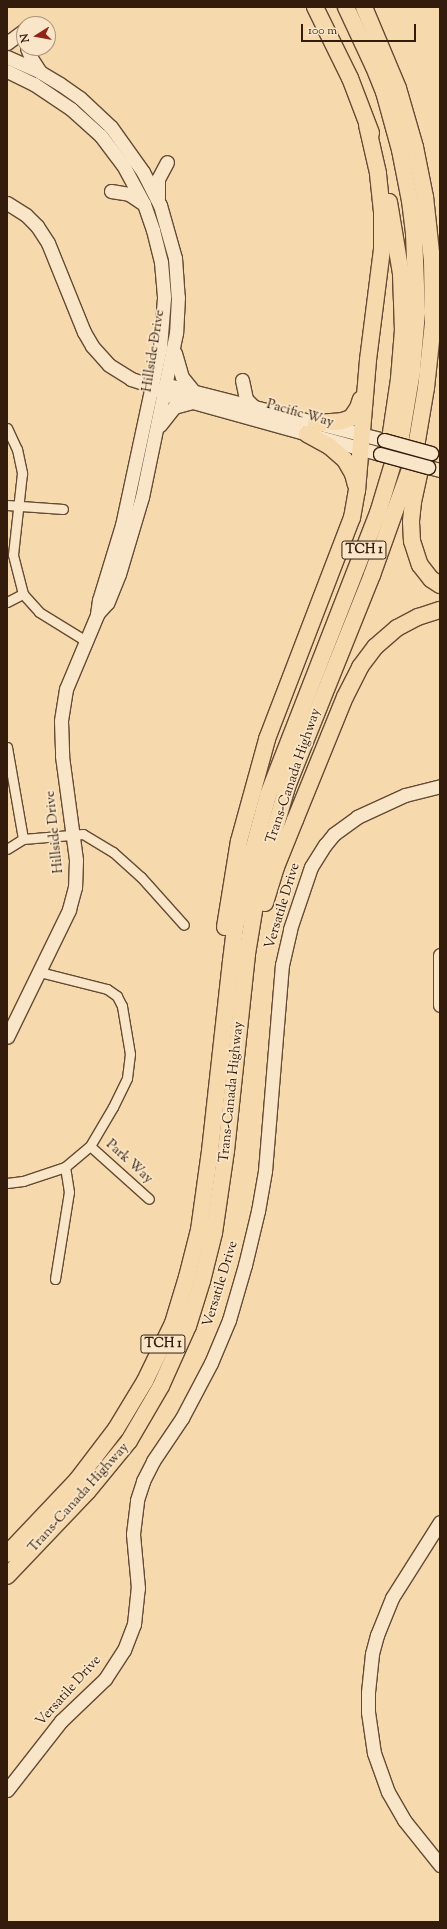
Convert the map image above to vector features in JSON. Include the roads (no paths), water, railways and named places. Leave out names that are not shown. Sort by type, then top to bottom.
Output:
[{"type":"highway","name":"Trans-Canada Highway","points":[[7,1554],[77,1480],[116,1429],[145,1381],[173,1323],[199,1230],[210,1151],[222,1031],[235,928],[245,883],[264,810],[280,762],[378,513],[401,437],[415,347],[418,295],[414,233],[400,150],[381,86],[346,7]]},
{"type":"highway","name":"Trans-Canada Highway","points":[[7,1576],[88,1491],[129,1441],[161,1386],[188,1326],[202,1281],[214,1233],[226,1151],[247,954],[258,887],[280,807],[320,701],[372,575],[410,468],[417,441],[428,375],[433,323],[432,261],[425,197],[415,147],[389,62],[364,7]]},
{"type":"highway","points":[[315,8],[350,78],[375,143],[382,168],[397,241],[401,274],[403,330],[400,379],[391,434],[374,499],[359,541],[350,585]]},
{"type":"highway","points":[[222,1031],[222,968],[226,926],[236,858],[246,811],[267,739],[352,518],[357,491],[368,360],[380,274],[383,231],[378,173],[367,125]]},
{"type":"highway","points":[[432,261],[440,302]]},
{"type":"highway","points":[[440,344],[430,421],[413,502],[411,522],[412,541],[417,560],[426,574],[440,585]]},
{"type":"highway","points":[[312,428],[342,421],[351,418],[354,415],[358,408],[368,360]]},
{"type":"highway","points":[[312,428],[345,460],[354,474],[357,491]]},
{"type":"highway","points":[[243,992],[255,956],[261,918],[276,867],[345,697],[360,667],[374,647],[397,628],[418,617],[440,610]]},
{"type":"street","points":[[7,43],[16,36]]},
{"type":"street","points":[[30,56],[40,72]]},
{"type":"street","name":"Hillside Drive","points":[[7,57],[40,72],[80,98],[110,127],[143,172],[160,205],[171,243],[177,274],[178,314],[174,349],[142,497],[127,551],[107,603],[97,614]]},
{"type":"street","name":"Hillside Drive","points":[[7,71],[53,95],[91,127],[105,141],[123,165],[144,204],[158,247],[164,298],[162,332],[122,525],[99,600],[97,614],[66,689],[61,721],[62,756],[76,860],[75,887],[69,910],[7,1037]]},
{"type":"street","points":[[160,205],[158,179],[167,162]]},
{"type":"street","points":[[111,191],[129,194],[144,204]]},
{"type":"street","name":"Pacific Way","points":[[7,203],[26,215],[37,226],[48,242],[84,332],[92,346],[109,365],[131,379],[152,386],[361,441],[384,440],[436,454]]},
{"type":"street","points":[[156,431],[174,407],[195,397],[182,378],[174,349]]},
{"type":"street","points":[[223,400],[233,399],[237,396],[242,380],[246,399],[256,408]]},
{"type":"street","name":"Pacific Way","points":[[195,397],[223,400],[256,408],[312,428]]},
{"type":"street","points":[[7,428],[17,449],[22,473],[13,555],[23,594],[39,612],[86,641]]},
{"type":"street","name":"Pacific Way","points":[[361,441],[380,454],[434,468]]},
{"type":"street","points":[[7,505],[63,509]]},
{"type":"street","points":[[7,602],[23,594]]},
{"type":"street","points":[[7,747],[23,839]]},
{"type":"street","points":[[405,795],[422,783],[440,778]]},
{"type":"street","name":"Versatile Drive","points":[[7,1790],[62,1721],[105,1679],[124,1650],[134,1624],[138,1588],[132,1534],[137,1500],[143,1481],[153,1461],[182,1418],[211,1363],[229,1320],[245,1265],[258,1211],[265,1171],[282,964],[294,918],[311,867],[325,845],[344,825],[357,817],[405,795],[440,786]]},
{"type":"street","name":"Versatile Drive","points":[[424,790],[440,793]]},
{"type":"street","points":[[7,849],[23,839],[83,834],[114,852],[141,876],[184,925]]},
{"type":"street","points":[[440,955],[440,1005]]},
{"type":"street","points":[[7,1183],[23,1181],[65,1167],[90,1146],[113,1108],[127,1078],[130,1054],[122,1006],[117,996],[107,989],[40,972]]},
{"type":"street","name":"Park Way","points":[[90,1146],[149,1199]]},
{"type":"street","points":[[55,1279],[69,1192],[65,1167]]},
{"type":"street","points":[[440,1522],[392,1598],[377,1635],[369,1672],[368,1712],[374,1753],[388,1792],[404,1820],[440,1865]]}]
